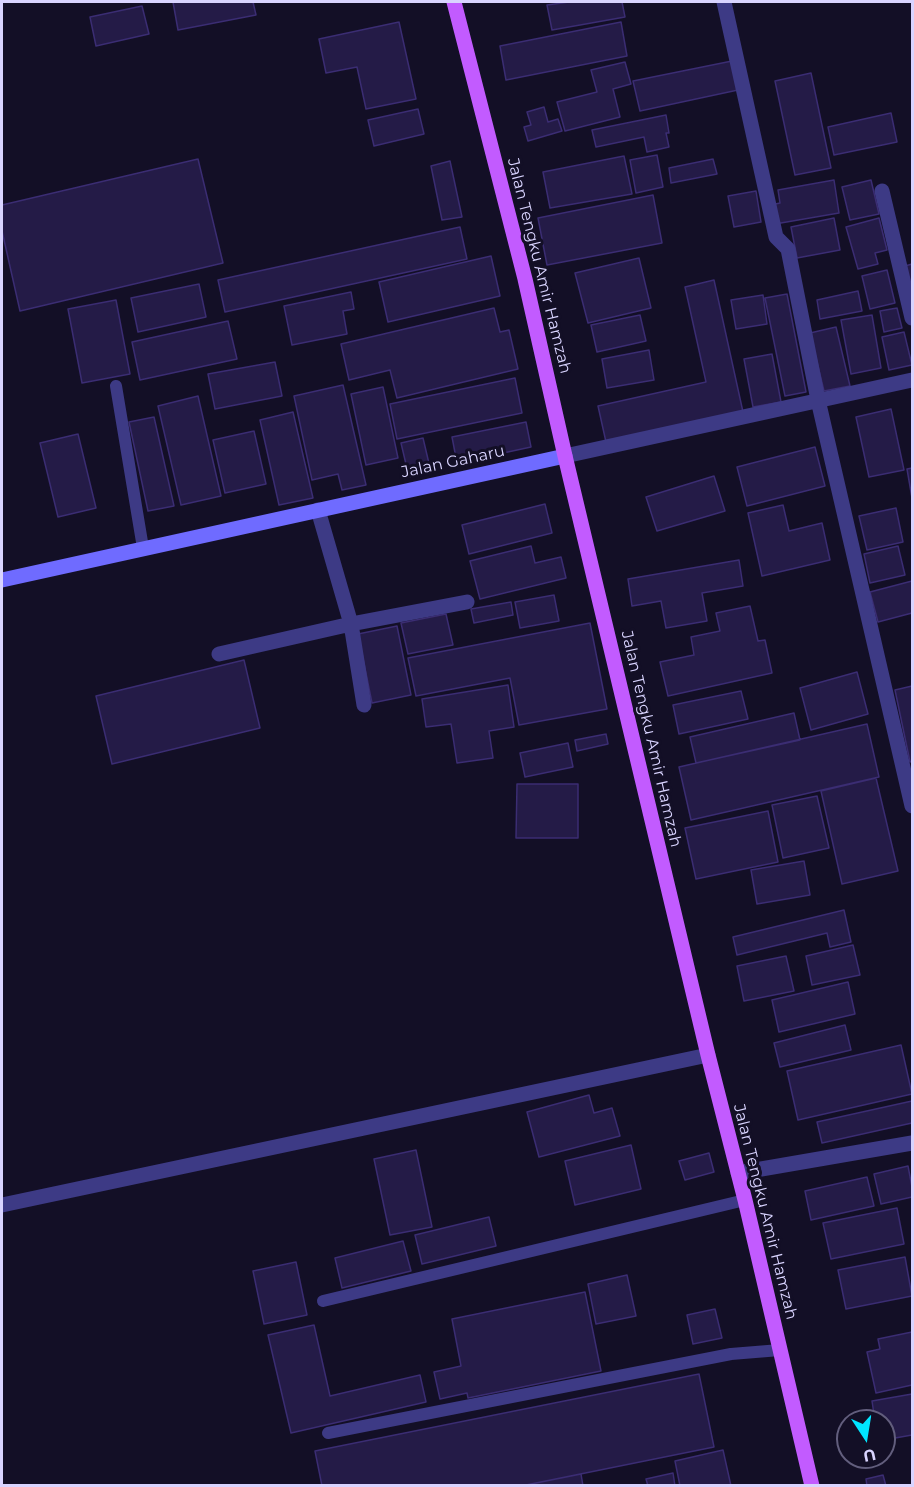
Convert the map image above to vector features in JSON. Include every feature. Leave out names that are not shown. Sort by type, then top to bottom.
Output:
[{"type":"main road","name":"Jalan Tengku Amir Hamzah","points":[[454,2],[525,279],[565,456],[812,1485]]},
{"type":"street","points":[[723,2],[776,237],[788,249],[818,400],[912,806]]},
{"type":"street","points":[[882,191],[912,318]]},
{"type":"street","name":"Jalan Gaharu","points":[[2,580],[912,380]]},
{"type":"street","points":[[318,510],[351,624],[364,705]]},
{"type":"street","points":[[219,654],[351,624],[467,602]]},
{"type":"street","points":[[2,1204],[708,1055]]},
{"type":"street","points":[[738,1173],[912,1143]]},
{"type":"lane","points":[[116,386],[143,548]]},
{"type":"lane","points":[[323,1301],[745,1200]]},
{"type":"lane","points":[[328,1434],[732,1354],[780,1350]]},
{"type":"building","points":[[173,2],[253,2],[256,15],[178,30]]},
{"type":"building","points":[[569,2],[622,2],[625,17],[552,30],[547,5]]},
{"type":"building","points":[[142,6],[149,34],[96,46],[90,17]]},
{"type":"building","points":[[399,22],[416,99],[366,109],[357,67],[326,73],[319,39]]},
{"type":"building","points":[[621,22],[627,56],[506,80],[500,46]]},
{"type":"building","points":[[732,61],[738,90],[640,111],[633,81]]},
{"type":"building","points":[[625,62],[631,84],[613,89],[620,117],[565,131],[557,102],[597,92],[591,70]]},
{"type":"building","points":[[811,73],[831,168],[795,175],[775,81]]},
{"type":"building","points":[[544,107],[548,122],[558,119],[562,131],[528,141],[524,127],[531,125],[527,112]]},
{"type":"building","points":[[418,109],[424,134],[374,146],[368,120]]},
{"type":"building","points":[[891,113],[897,142],[834,155],[828,127]]},
{"type":"building","points":[[666,115],[669,147],[647,152],[644,137],[596,147],[592,130]]},
{"type":"building","points":[[657,155],[663,187],[636,193],[630,160]]},
{"type":"building","points":[[624,156],[632,194],[550,208],[543,172]]},
{"type":"building","points":[[198,159],[223,263],[20,311],[2,231],[2,205]]},
{"type":"building","points":[[713,159],[717,174],[671,183],[669,168]]},
{"type":"building","points":[[450,161],[462,217],[442,220],[431,166]]},
{"type":"building","points":[[834,180],[839,213],[775,224],[771,205],[780,203],[778,190]]},
{"type":"building","points":[[871,180],[879,214],[850,220],[842,187]]},
{"type":"building","points":[[756,191],[761,222],[734,227],[728,196]]},
{"type":"building","points":[[653,195],[662,243],[547,265],[538,218]]},
{"type":"building","points":[[834,218],[840,250],[797,258],[791,227]]},
{"type":"building","points":[[879,218],[887,250],[875,253],[878,264],[858,269],[846,227]]},
{"type":"building","points":[[460,227],[467,259],[225,312],[218,280]]},
{"type":"building","points":[[491,256],[500,296],[388,322],[379,282]]},
{"type":"building","points":[[639,258],[651,308],[588,323],[575,273]]},
{"type":"building","points":[[912,264],[912,298],[905,266]]},
{"type":"building","points":[[887,270],[895,303],[870,309],[862,276]]},
{"type":"building","points":[[714,280],[743,412],[606,442],[598,406],[706,382],[685,287]]},
{"type":"building","points":[[199,284],[206,317],[138,332],[131,298]]},
{"type":"building","points":[[858,291],[862,311],[820,319],[817,300]]},
{"type":"building","points":[[351,292],[354,309],[343,311],[347,334],[292,345],[284,306]]},
{"type":"building","points":[[787,294],[806,392],[785,396],[765,298]]},
{"type":"building","points":[[763,295],[767,324],[736,329],[731,300]]},
{"type":"building","points":[[116,300],[130,374],[82,383],[68,309]]},
{"type":"building","points":[[494,308],[500,332],[509,330],[518,369],[397,398],[390,370],[349,380],[341,344]]},
{"type":"building","points":[[897,308],[902,328],[884,332],[880,311]]},
{"type":"building","points":[[640,315],[646,341],[597,352],[591,325]]},
{"type":"building","points":[[872,315],[881,368],[851,374],[841,320]]},
{"type":"building","points":[[228,321],[237,359],[140,380],[132,342]]},
{"type":"building","points":[[836,327],[850,386],[824,391],[810,333]]},
{"type":"building","points":[[904,332],[912,365],[889,370],[882,337]]},
{"type":"building","points":[[649,350],[654,380],[607,388],[602,359]]},
{"type":"building","points":[[772,354],[781,402],[753,407],[744,359]]},
{"type":"building","points":[[275,362],[282,396],[215,409],[208,374]]},
{"type":"building","points":[[515,378],[522,413],[397,439],[390,404]]},
{"type":"building","points":[[343,385],[366,485],[342,490],[338,474],[312,480],[294,396]]},
{"type":"building","points":[[383,387],[398,458],[366,465],[351,394]]},
{"type":"building","points":[[198,396],[221,496],[181,505],[158,406]]},
{"type":"building","points":[[891,409],[904,470],[869,477],[856,417]]},
{"type":"building","points":[[293,412],[313,498],[279,505],[260,420]]},
{"type":"building","points":[[154,417],[174,506],[148,511],[129,422]]},
{"type":"building","points":[[526,422],[531,447],[457,463],[452,437]]},
{"type":"building","points":[[254,431],[266,484],[225,493],[213,440]]},
{"type":"building","points":[[78,434],[96,508],[58,517],[40,443]]},
{"type":"building","points":[[423,438],[431,472],[409,477],[401,443]]},
{"type":"building","points":[[815,447],[825,486],[747,506],[737,467]]},
{"type":"building","points":[[912,468],[912,498],[907,469]]},
{"type":"building","points":[[714,476],[725,511],[657,531],[646,497]]},
{"type":"building","points":[[545,504],[552,533],[469,554],[462,525]]},
{"type":"building","points":[[783,505],[789,531],[822,523],[830,560],[762,576],[748,513]]},
{"type":"building","points":[[896,508],[903,542],[867,550],[859,516]]},
{"type":"building","points":[[531,546],[535,563],[561,557],[566,578],[480,599],[470,561]]},
{"type":"building","points":[[898,546],[905,575],[870,583],[864,554]]},
{"type":"building","points":[[739,560],[743,586],[702,593],[707,621],[666,628],[661,601],[632,606],[628,579]]},
{"type":"building","points":[[912,581],[912,613],[878,622],[870,592]]},
{"type":"building","points":[[554,595],[559,621],[520,628],[515,602]]},
{"type":"building","points":[[511,602],[513,615],[474,623],[471,609]]},
{"type":"building","points":[[750,606],[758,641],[765,640],[772,673],[668,696],[660,662],[694,655],[691,637],[720,631],[716,613]]},
{"type":"building","points":[[446,614],[453,645],[408,654],[401,623]]},
{"type":"building","points":[[590,623],[607,709],[519,725],[510,678],[416,696],[408,658]]},
{"type":"building","points":[[397,626],[411,695],[372,703],[358,634]]},
{"type":"building","points":[[244,660],[260,728],[112,764],[96,696]]},
{"type":"building","points":[[857,672],[868,714],[811,730],[800,688]]},
{"type":"building","points":[[508,685],[514,727],[489,731],[493,758],[457,763],[451,724],[426,727],[422,699]]},
{"type":"building","points":[[912,686],[912,761],[910,762],[895,690]]},
{"type":"building","points":[[741,691],[748,719],[679,734],[673,705]]},
{"type":"building","points":[[794,713],[800,740],[696,763],[690,737]]},
{"type":"building","points":[[867,724],[879,777],[691,820],[679,767]]},
{"type":"building","points":[[606,734],[608,744],[577,751],[575,740]]},
{"type":"building","points":[[568,743],[573,767],[525,777],[520,753]]},
{"type":"building","points":[[876,778],[898,871],[842,884],[821,791]]},
{"type":"building","points":[[517,784],[578,784],[578,838],[516,838]]},
{"type":"building","points":[[817,796],[829,848],[783,858],[772,805]]},
{"type":"building","points":[[768,811],[778,862],[696,879],[685,828]]},
{"type":"building","points":[[804,861],[810,895],[757,904],[751,870]]},
{"type":"building","points":[[844,910],[851,942],[830,947],[827,933],[737,955],[733,937]]},
{"type":"building","points":[[853,945],[860,975],[812,985],[806,956]]},
{"type":"building","points":[[786,956],[794,991],[744,1001],[737,966]]},
{"type":"building","points":[[848,982],[855,1014],[779,1032],[772,1000]]},
{"type":"building","points":[[845,1025],[851,1050],[780,1067],[774,1043]]},
{"type":"building","points":[[901,1045],[912,1094],[798,1120],[787,1071]]},
{"type":"building","points":[[589,1095],[594,1113],[612,1108],[620,1136],[539,1157],[527,1112]]},
{"type":"building","points":[[912,1101],[912,1123],[822,1143],[817,1122]]},
{"type":"building","points":[[631,1145],[641,1189],[575,1205],[565,1161]]},
{"type":"building","points":[[416,1150],[432,1227],[390,1235],[374,1159]]},
{"type":"building","points":[[709,1153],[714,1172],[685,1180],[679,1161]]},
{"type":"building","points":[[908,1166],[912,1197],[881,1204],[874,1174]]},
{"type":"building","points":[[867,1177],[874,1206],[811,1220],[805,1191]]},
{"type":"building","points":[[897,1208],[904,1244],[831,1259],[823,1223]]},
{"type":"building","points":[[489,1217],[496,1246],[422,1264],[415,1235]]},
{"type":"building","points":[[403,1241],[411,1271],[342,1288],[335,1258]]},
{"type":"building","points":[[905,1257],[912,1296],[846,1309],[838,1270]]},
{"type":"building","points":[[296,1262],[307,1315],[264,1324],[253,1271]]},
{"type":"building","points":[[627,1275],[636,1316],[596,1324],[588,1284]]},
{"type":"building","points":[[585,1292],[601,1371],[468,1398],[467,1393],[440,1399],[434,1372],[461,1366],[452,1319]]},
{"type":"building","points":[[715,1309],[722,1338],[693,1344],[687,1315]]},
{"type":"building","points":[[314,1325],[330,1396],[420,1375],[426,1402],[291,1433],[268,1335]]},
{"type":"building","points":[[912,1332],[912,1385],[876,1393],[867,1352],[880,1349],[878,1339]]},
{"type":"building","points":[[699,1374],[714,1447],[521,1486],[322,1486],[315,1451]]},
{"type":"building","points":[[912,1394],[912,1435],[896,1438],[896,1409],[873,1409],[872,1401]]},
{"type":"building","points":[[723,1450],[731,1486],[680,1486],[675,1461]]},
{"type":"building","points":[[673,1473],[675,1486],[648,1486],[646,1479]]},
{"type":"building","points":[[581,1474],[583,1486],[521,1486]]},
{"type":"building","points":[[883,1475],[886,1486],[867,1486],[866,1479]]}]
